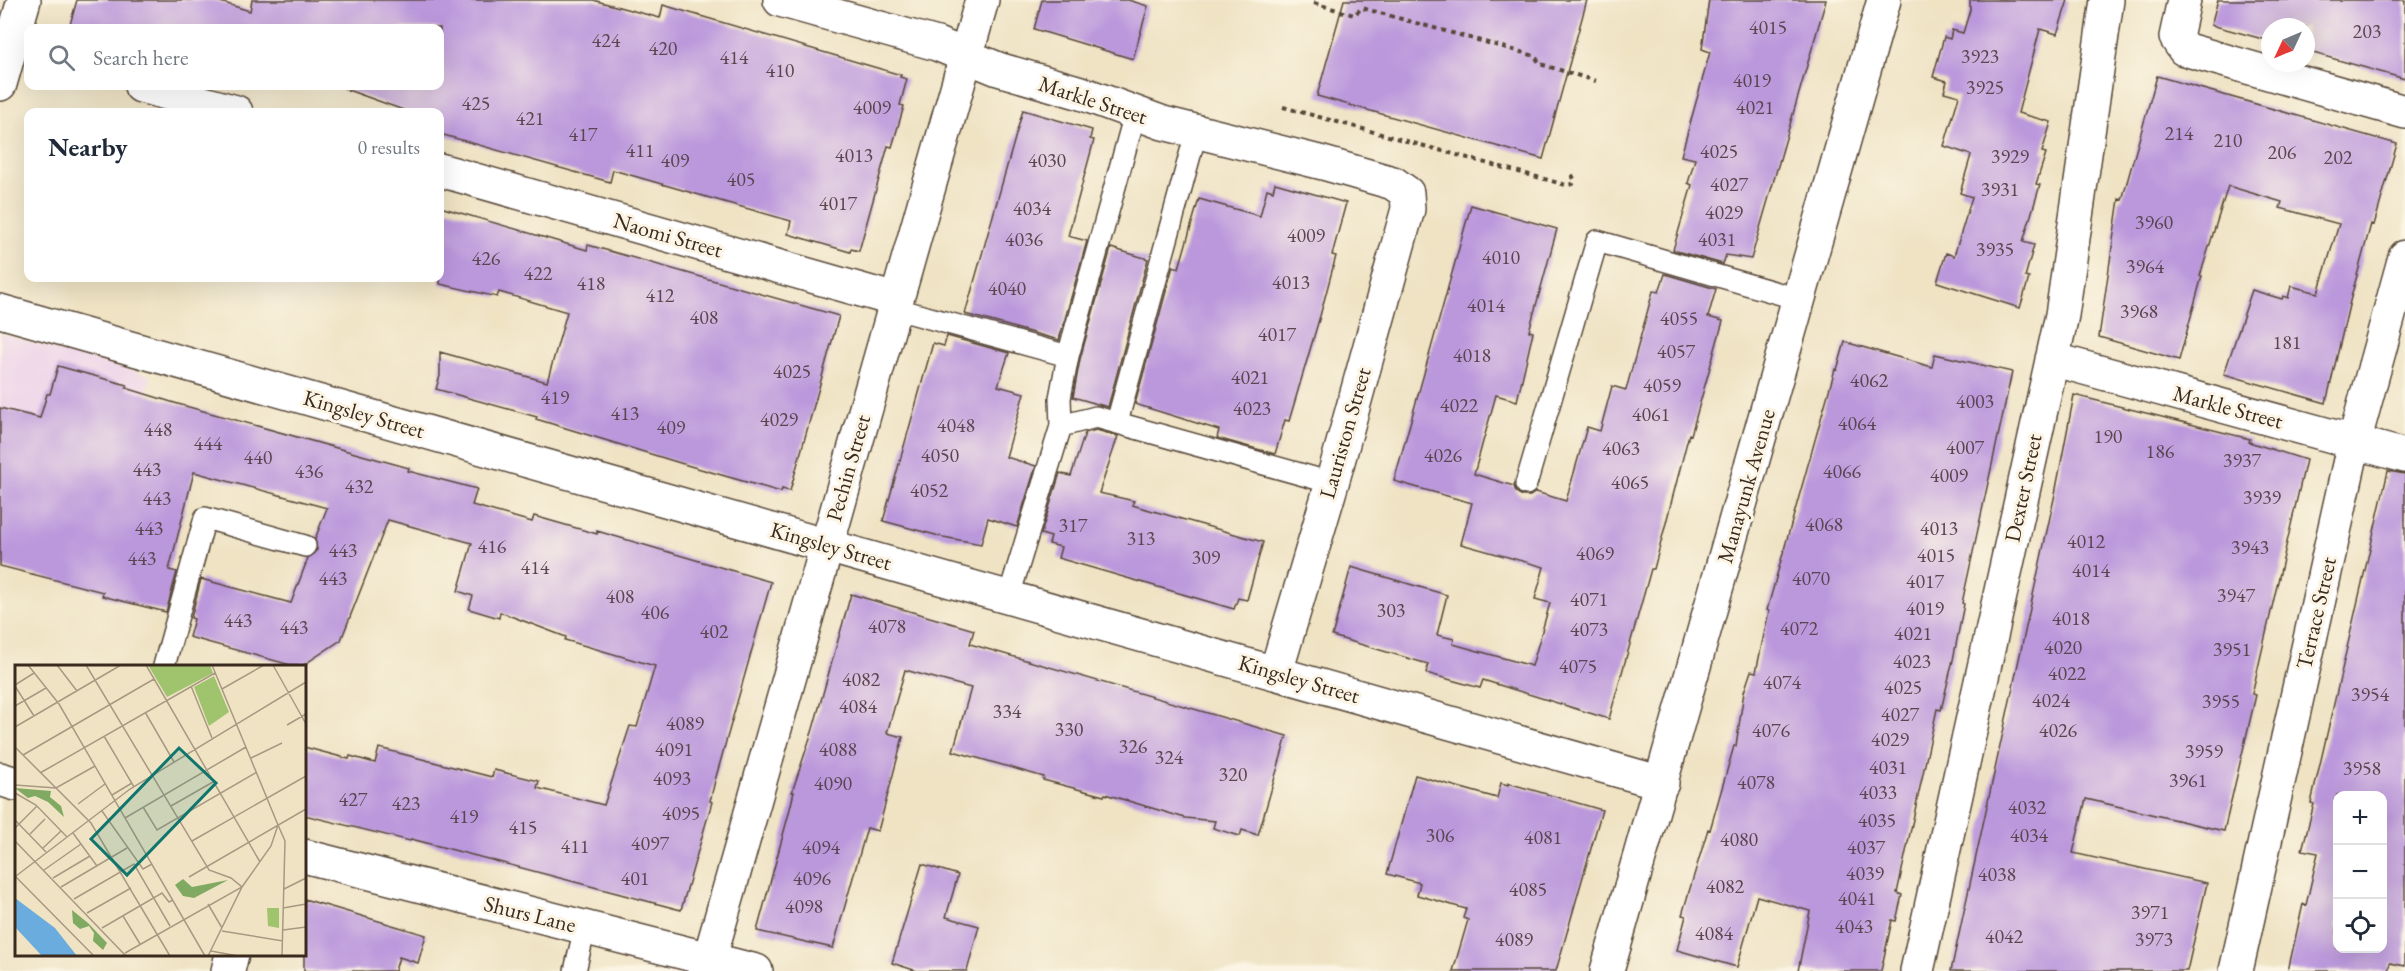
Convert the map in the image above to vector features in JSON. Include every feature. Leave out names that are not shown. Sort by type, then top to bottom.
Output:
[{"type":"street","points":[[0,84],[19,51],[24,0]]},
{"type":"street","name":"Markle Street","points":[[780,0],[937,44],[966,57],[1035,81],[1081,93],[1135,114],[1196,133],[1323,163],[1393,183],[1407,193]]},
{"type":"street","name":"Pechin Street","points":[[707,965],[982,0]]},
{"type":"street","name":"Manayunk Avenue","points":[[1607,971],[1884,0]]},
{"type":"street","name":"Dexter Street","points":[[1917,971],[2062,315],[2107,0]]},
{"type":"street","points":[[2184,0],[2176,28],[2176,37],[2190,53],[2405,112]]},
{"type":"street","points":[[156,90],[221,108]]},
{"type":"street","name":"Naomi Street","points":[[444,171],[894,304]]},
{"type":"street","name":"Lauriston Street","points":[[1276,672],[1332,483],[1407,209],[1407,193]]},
{"type":"street","name":"Terrace Street","points":[[2236,971],[2354,441],[2405,257]]},
{"type":"street","name":"Kingsley Street","points":[[0,311],[1662,783]]},
{"type":"street","name":"Markle Street","points":[[2052,358],[2405,456]]},
{"type":"street","points":[[0,779],[15,784]]},
{"type":"street","name":"Shurs Lane","points":[[306,857],[585,927],[707,965],[756,971]]},
{"type":"street","points":[[228,971],[232,956]]},
{"type":"lane","points":[[1009,596],[1061,426],[1059,398],[1068,356],[1135,114]]},
{"type":"lane","points":[[1117,422],[1196,133]]},
{"type":"lane","points":[[1526,484],[1597,240],[1798,299]]},
{"type":"lane","points":[[894,304],[1068,356]]},
{"type":"lane","points":[[1061,426],[1096,417],[1332,483]]},
{"type":"lane","points":[[164,665],[206,518],[305,546]]},
{"type":"lane","points":[[575,971],[585,927]]},
{"type":"path","points":[[1314,3],[1354,15],[1362,8],[1374,11],[1535,56],[1540,64],[1596,81]]},
{"type":"path","points":[[1283,107],[1566,185],[1573,184],[1574,179],[1571,173]]},
{"type":"shaded area","points":[[0,333],[151,376],[107,554],[0,528]]},
{"type":"building","points":[[77,0],[214,0],[250,11],[252,0],[593,0],[660,18],[663,5],[901,75],[900,77],[907,79],[900,105],[904,106],[892,147],[888,146],[859,251],[851,249],[850,252],[788,234],[791,221],[613,170],[610,182],[444,135],[444,108],[398,108],[348,90],[444,90],[444,24],[70,24]]},
{"type":"building","points":[[1042,0],[1128,0],[1148,6],[1133,59],[1034,29]]},
{"type":"building","points":[[1344,0],[1587,0],[1543,159],[1317,96]]},
{"type":"building","points":[[1709,0],[1826,0],[1751,259],[1726,255],[1723,264],[1673,250],[1692,185],[1688,183],[1695,159],[1681,156],[1710,52],[1702,49]]},
{"type":"building","points":[[1970,0],[2068,0],[2057,34],[2040,29],[2018,113],[2051,122],[2042,152],[2046,153],[2036,184],[2040,185],[2023,242],[2034,245],[2025,277],[2029,278],[2020,308],[1937,282],[1946,253],[1954,256],[1972,197],[1960,193],[1971,155],[1944,146],[1959,96],[1944,92],[1947,81],[1933,77],[1944,37],[1950,39],[1952,30],[1963,33],[1970,10]]},
{"type":"building","points":[[2218,0],[2405,0],[2405,79],[2315,54],[2315,18],[2261,18],[2261,39],[2211,25]]},
{"type":"building","points":[[2157,76],[2397,144],[2374,225],[2371,224],[2326,403],[2224,374],[2252,290],[2282,299],[2283,296],[2288,298],[2291,286],[2318,293],[2339,224],[2280,208],[2282,202],[2228,186],[2200,276],[2202,276],[2179,360],[2099,337],[2119,199],[2122,200]]},
{"type":"building","points":[[1023,110],[1092,130],[1090,139],[1094,140],[1068,236],[1087,241],[1059,340],[965,314]]},
{"type":"building","points":[[1275,183],[1346,203],[1332,255],[1336,256],[1320,316],[1289,421],[1285,420],[1275,454],[1217,438],[1219,430],[1135,404],[1173,266],[1179,268],[1199,199],[1260,216],[1267,189],[1273,191]]},
{"type":"building","points":[[1471,205],[1557,229],[1529,331],[1533,332],[1517,401],[1496,395],[1474,474],[1514,486],[1516,492],[1522,496],[1530,496],[1536,492],[1566,501],[1587,427],[1600,431],[1612,386],[1626,390],[1653,291],[1659,292],[1665,274],[1716,289],[1708,317],[1723,321],[1691,435],[1689,434],[1654,569],[1651,569],[1609,719],[1483,680],[1480,688],[1426,673],[1428,664],[1332,636],[1351,567],[1447,595],[1437,635],[1454,639],[1453,644],[1532,666],[1550,603],[1535,599],[1544,567],[1461,544],[1472,503],[1394,481]]},
{"type":"building","points":[[444,208],[587,250],[588,245],[839,316],[790,491],[782,489],[781,492],[690,466],[536,419],[537,417],[436,389],[440,376],[440,352],[547,382],[567,312],[499,292],[497,297],[440,284],[444,282]]},
{"type":"building","points":[[1111,248],[1148,259],[1108,407],[1073,397],[1080,359]]},
{"type":"building","points":[[947,336],[1009,353],[998,386],[1024,393],[1006,457],[1036,466],[1017,527],[988,518],[981,544],[943,537],[883,521],[933,343],[944,346]]},
{"type":"building","points":[[1845,342],[1932,367],[1935,354],[2012,372],[1962,603],[1964,604],[1953,660],[1941,710],[1937,709],[1897,893],[1902,895],[1896,921],[1892,920],[1881,971],[1798,971],[1810,911],[1757,896],[1737,967],[1677,950],[1686,916],[1682,915],[1734,746],[1736,746],[1744,692],[1751,671],[1756,672],[1769,611],[1767,610],[1835,369],[1837,370]]},
{"type":"building","points":[[58,366],[127,385],[126,388],[178,404],[477,489],[472,505],[532,522],[534,516],[597,534],[597,531],[771,582],[681,910],[411,839],[410,841],[306,815],[306,748],[375,763],[379,748],[492,777],[494,770],[539,781],[537,788],[604,805],[630,726],[637,727],[655,666],[565,640],[566,637],[500,612],[499,618],[469,609],[473,596],[458,591],[472,543],[388,520],[341,640],[304,665],[290,665],[189,637],[194,619],[191,618],[201,579],[291,603],[308,558],[317,550],[315,539],[327,508],[194,472],[169,570],[177,572],[166,612],[102,596],[103,592],[0,566],[0,408],[40,418],[47,394],[50,394]]},
{"type":"building","points":[[2074,395],[2250,439],[2249,442],[2306,460],[2252,694],[2256,695],[2224,831],[2086,799],[2073,853],[2207,883],[2187,971],[1951,971],[2055,494]]},
{"type":"building","points":[[1096,430],[1118,436],[1099,493],[1134,501],[1132,505],[1263,542],[1247,600],[1238,598],[1234,609],[1058,558],[1061,547],[1049,544],[1051,537],[1041,534],[1060,473],[1071,476],[1085,433]]},
{"type":"building","points":[[2388,471],[2405,474],[2405,966],[2390,963],[2388,971],[2288,971],[2303,904],[2306,905],[2318,853],[2302,850],[2314,804],[2311,803]]},
{"type":"building","points":[[851,594],[974,630],[970,644],[1287,736],[1258,835],[1242,830],[1240,836],[1213,828],[1215,821],[1185,818],[1105,794],[1104,796],[1043,780],[1044,777],[953,751],[971,688],[905,670],[887,733],[903,737],[878,831],[867,828],[833,948],[757,931],[789,813],[794,792],[792,792],[813,729]]},
{"type":"building","points":[[1415,775],[1497,798],[1501,783],[1508,785],[1508,783],[1602,810],[1556,971],[1453,971],[1468,920],[1463,918],[1466,909],[1417,895],[1420,883],[1387,874]]},
{"type":"building","points":[[922,864],[958,875],[946,917],[979,926],[967,971],[917,971],[892,963]]},
{"type":"building","points":[[306,900],[426,935],[418,963],[399,957],[395,971],[304,971]]}]
